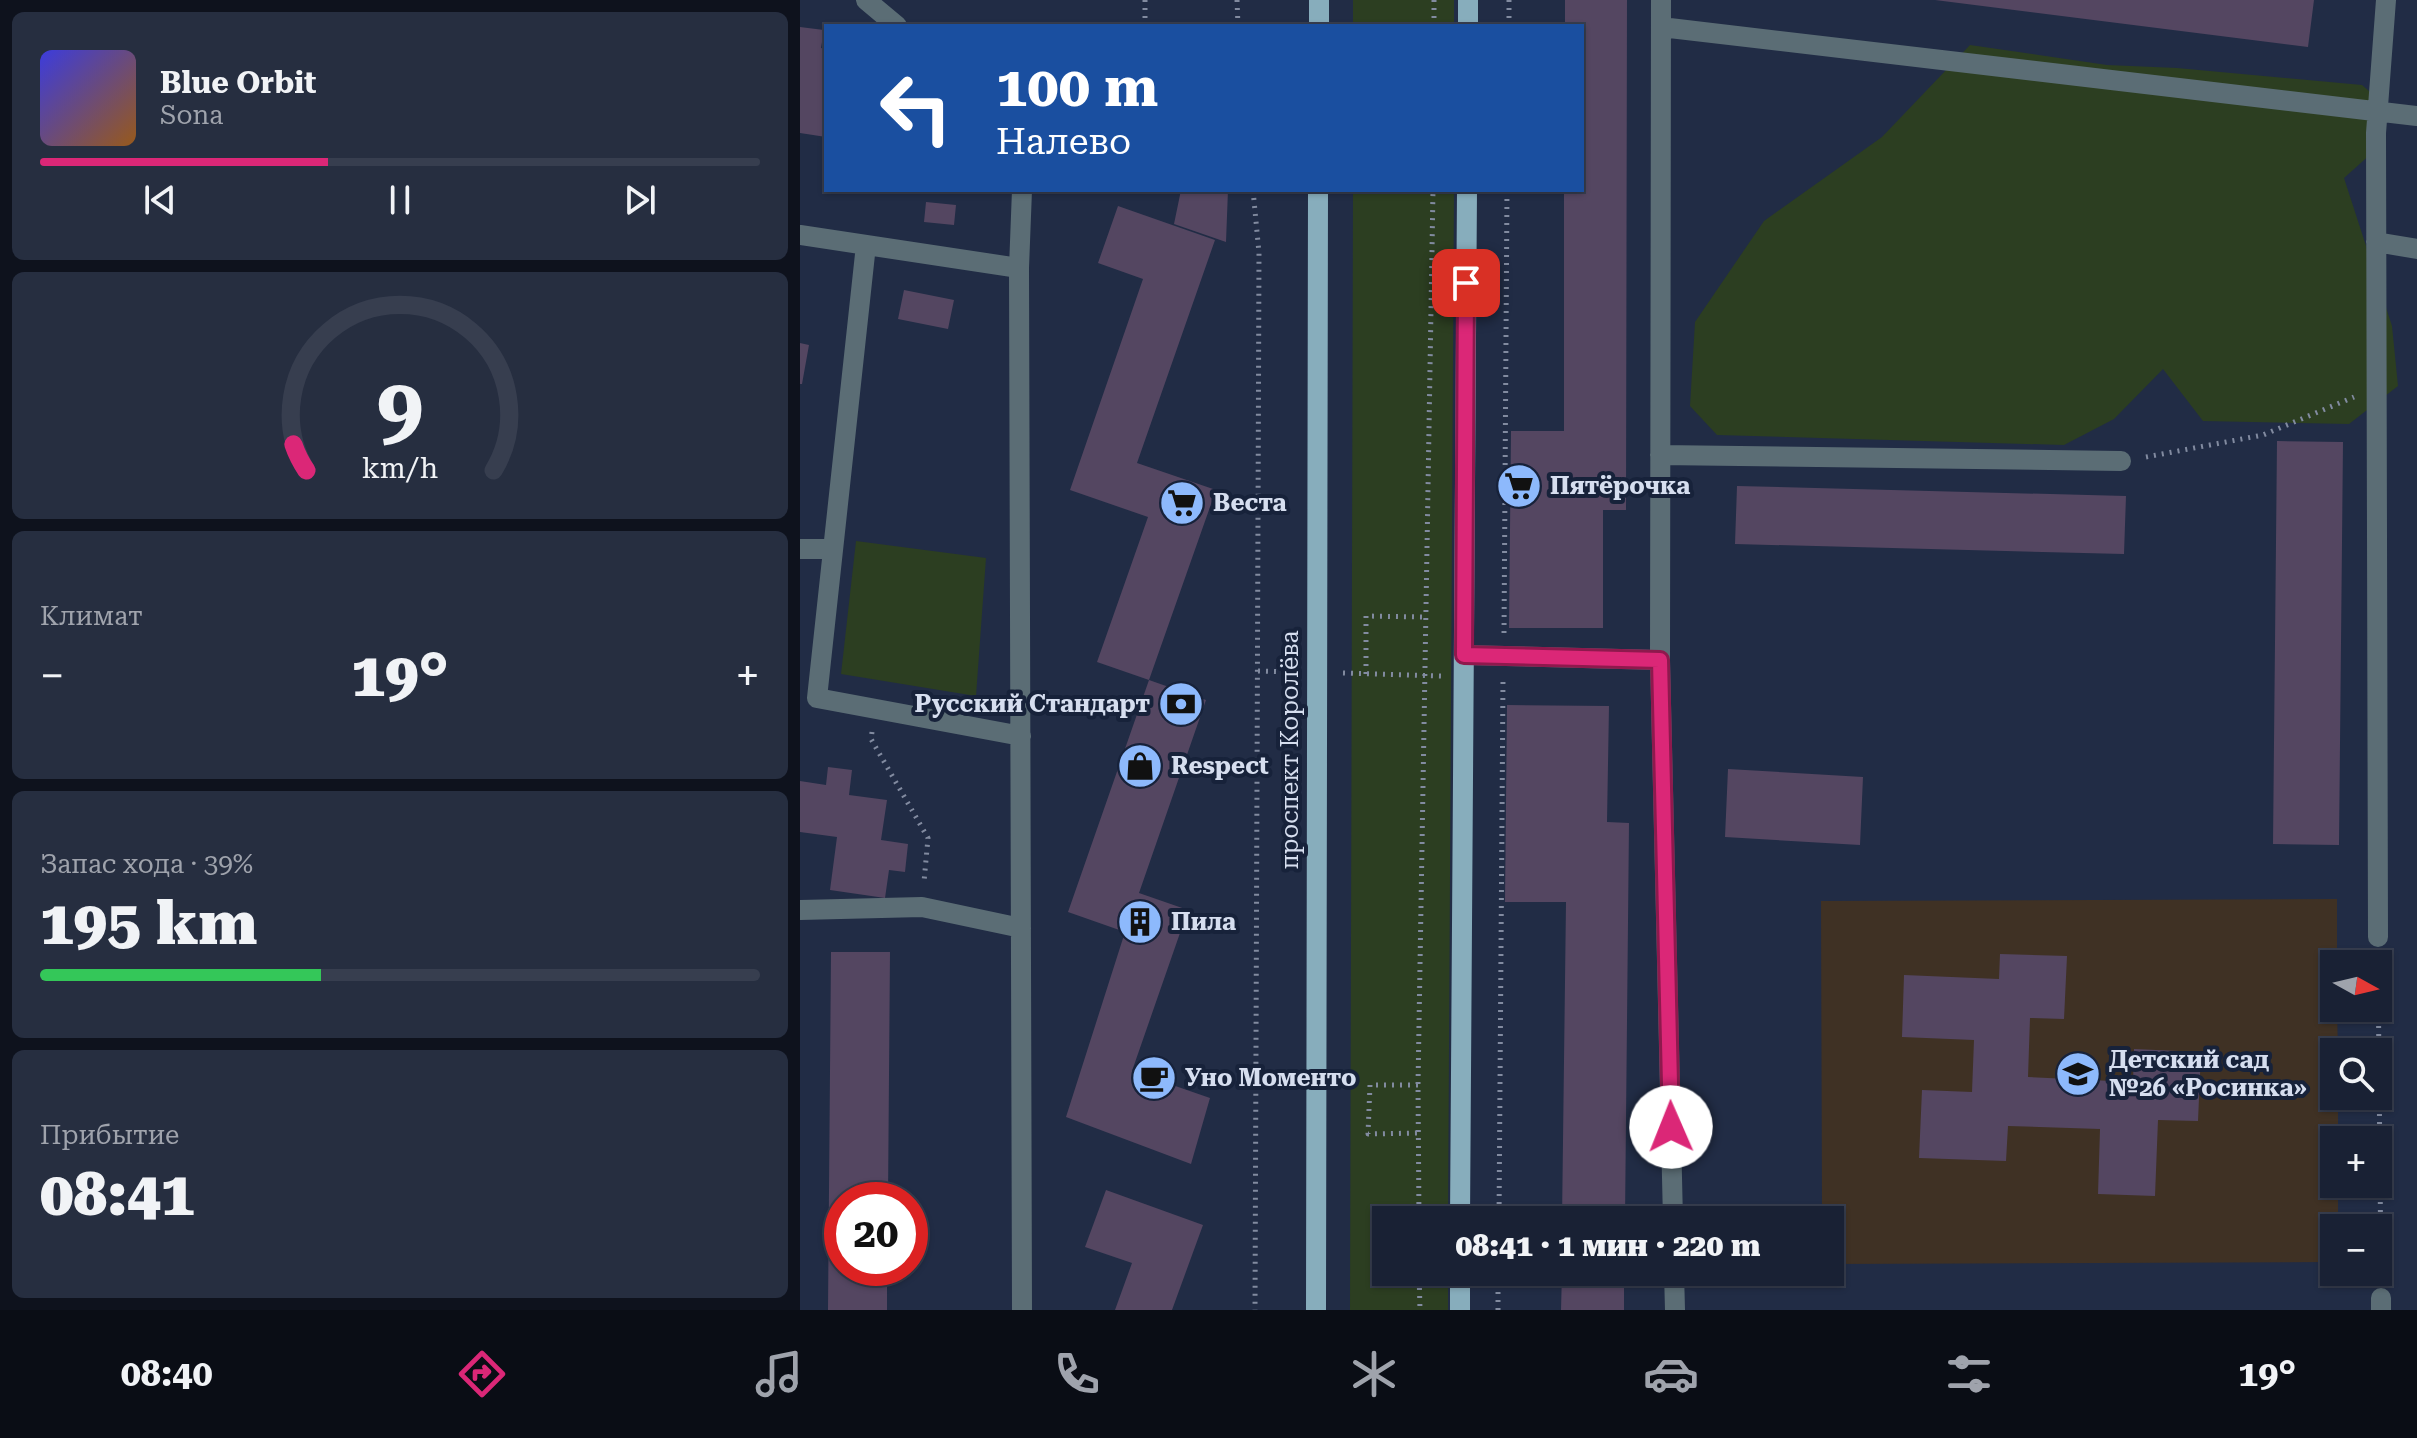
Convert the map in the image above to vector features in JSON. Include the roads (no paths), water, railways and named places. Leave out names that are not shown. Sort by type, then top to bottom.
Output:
[{"type":"main road","points":[[1319,0],[1319,24]]},
{"type":"main road","points":[[1468,0],[1468,24]]},
{"type":"main road","name":"проспект Королёва","points":[[1316,1310],[1318,192]]},
{"type":"main road","points":[[1460,1206],[1467,192]]},
{"type":"main road","points":[[1460,1286],[1460,1310]]},
{"type":"street","points":[[866,0],[895,24]]},
{"type":"street","points":[[1661,0],[1660,660],[1673,1206]]},
{"type":"street","points":[[2378,937],[2377,111],[2386,0]]},
{"type":"street","points":[[1661,27],[2417,116]]},
{"type":"street","points":[[1022,192],[1019,268],[1022,1310]]},
{"type":"street","points":[[800,235],[1019,268]]},
{"type":"street","points":[[2376,242],[2417,249]]},
{"type":"street","points":[[866,245],[817,698],[1021,736]]},
{"type":"street","points":[[1660,455],[2121,461]]},
{"type":"street","points":[[800,549],[833,549]]},
{"type":"street","points":[[1464,655],[1660,660]]},
{"type":"street","points":[[800,910],[922,907],[1021,928]]},
{"type":"street","points":[[1674,1286],[1675,1310]]},
{"type":"place","name":"Пятёрочка","points":[[1519,486]]},
{"type":"place","name":"Веста","points":[[1182,503]]},
{"type":"place","name":"Русский Стандарт","points":[[1181,704]]},
{"type":"place","name":"Respect","points":[[1140,766]]},
{"type":"place","name":"Пила","points":[[1140,922]]},
{"type":"place","name":"Детский сад №26 «Росинка»","points":[[2078,1074]]},
{"type":"place","name":"Уно Моменто","points":[[1154,1078]]}]
